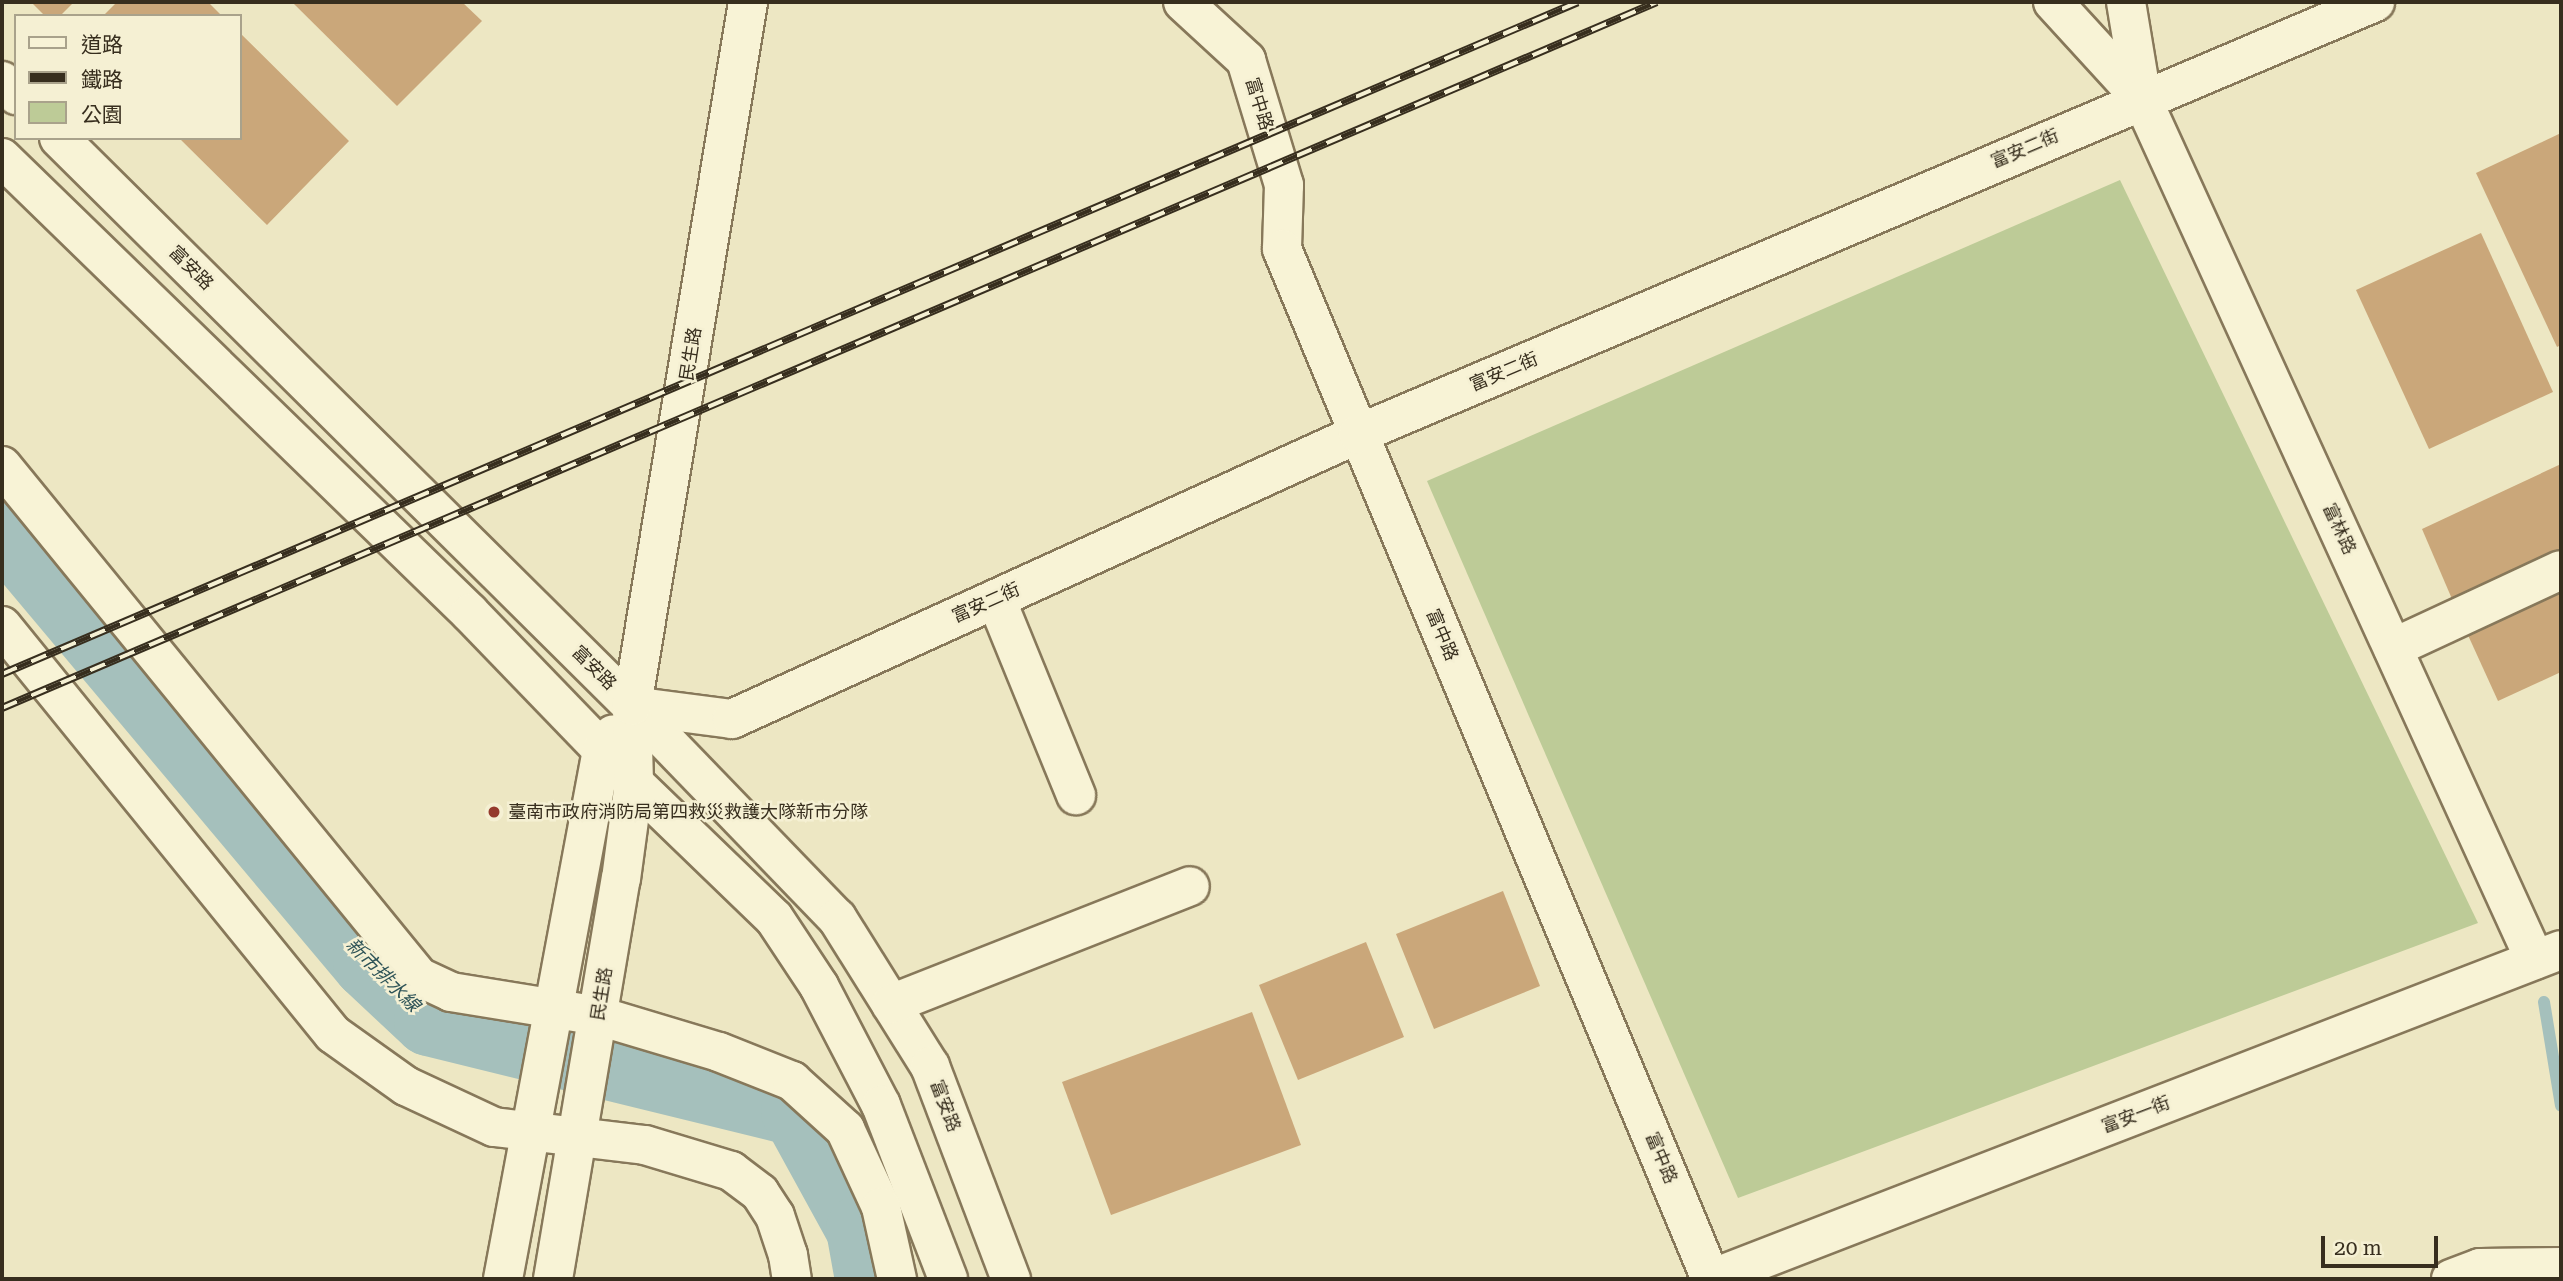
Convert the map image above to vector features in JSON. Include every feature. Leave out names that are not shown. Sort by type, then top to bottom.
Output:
[{"type":"street","name":"民生路","points":[[553,1279],[580,1136],[634,783],[632,706],[748,2]]},
{"type":"street","name":"富中路","points":[[1184,2],[1246,61],[1284,185],[1282,249],[1711,1279]]},
{"type":"street","name":"富林路","points":[[2053,2],[2142,99]]},
{"type":"street","name":"富林路","points":[[2126,2],[2142,99],[2393,648],[2548,955]]},
{"type":"street","name":"富安二街","points":[[632,706],[732,719],[1358,434],[2375,2]]},
{"type":"street","name":"富安路","points":[[61,140],[632,706],[837,918],[930,1066],[1011,1279]]},
{"type":"street","points":[[2,158],[470,613],[634,783],[774,918],[819,986],[881,1105],[947,1279]]},
{"type":"street","points":[[2,466],[419,977],[451,992],[599,1016],[719,1052],[792,1081],[845,1129],[881,1207],[897,1279]]},
{"type":"street","points":[[2393,648],[2561,570]]},
{"type":"street","points":[[996,598],[1076,795]]},
{"type":"street","points":[[2,626],[333,1034],[406,1086],[494,1128],[645,1145],[731,1171],[760,1193],[775,1216],[788,1255],[792,1279]]},
{"type":"street","name":"民生路","points":[[503,1279],[602,750],[632,706]]},
{"type":"street","points":[[891,1004],[1190,886]]},
{"type":"street","name":"富安一街","points":[[1711,1279],[2548,955]]},
{"type":"street","points":[[2451,1279],[2480,1268],[2561,1267]]},
{"type":"green space","points":[[2120,180],[2478,923],[1738,1198],[1427,481]]},
{"type":"building","points":[[31,2],[74,2],[62,14],[43,14]]},
{"type":"building","points":[[117,2],[208,2],[220,14],[105,14]]},
{"type":"building","points":[[292,2],[462,2],[482,21],[397,106]]},
{"type":"building","points":[[242,35],[349,141],[267,225],[181,140],[242,140]]},
{"type":"building","points":[[2561,133],[2561,345],[2557,347],[2476,173]]},
{"type":"building","points":[[2481,233],[2553,392],[2429,449],[2356,290]]},
{"type":"building","points":[[2561,464],[2561,550],[2452,599],[2422,529]]},
{"type":"building","points":[[2561,590],[2561,672],[2498,701],[2467,633]]},
{"type":"building","points":[[1503,891],[1540,986],[1434,1029],[1396,934]]},
{"type":"building","points":[[1366,942],[1404,1037],[1298,1080],[1259,985]]},
{"type":"building","points":[[1252,1012],[1301,1145],[1111,1215],[1062,1082]]},
{"type":"waterway","name":"新市排水線","points":[[2,528],[368,964],[429,1021],[796,1111],[861,1229],[870,1279]]},
{"type":"waterway","points":[[2544,1002],[2561,1106]]},
{"type":"railway","points":[[2,674],[1578,2]]},
{"type":"railway","points":[[2,708],[1657,2]]},
{"type":"place","name":"臺南市政府消防局第四救災救護大隊新市分隊","points":[[494,812]]}]
